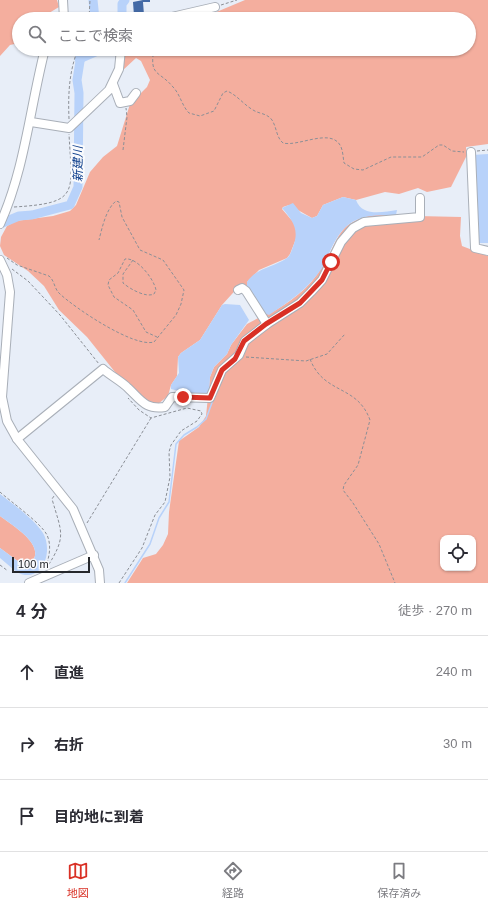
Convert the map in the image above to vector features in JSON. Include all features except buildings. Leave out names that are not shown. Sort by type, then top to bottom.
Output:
[{"type":"street","points":[[63,0],[64,12]]},
{"type":"street","points":[[191,12],[215,6]]},
{"type":"street","points":[[3,215],[31,122],[37,82],[44,56]]},
{"type":"street","points":[[31,122],[69,128],[109,90],[119,69],[120,56]]},
{"type":"street","points":[[113,84],[120,103],[125,104],[130,102],[136,93]]},
{"type":"street","points":[[471,152],[475,248],[488,251]]},
{"type":"street","points":[[16,439],[103,369],[128,387],[137,398],[155,409],[164,407],[172,397],[210,398],[222,370],[237,357],[244,341],[266,324],[300,303],[311,292],[322,280],[341,242],[353,228],[364,222],[420,217],[420,198]]},
{"type":"street","points":[[4,261],[10,292],[1,397],[7,421],[16,439],[73,509],[94,555],[99,570],[100,583]]},
{"type":"street","points":[[238,290],[242,288],[246,291],[266,324]]},
{"type":"street","points":[[29,583],[94,555]]},
{"type":"path","points":[[89,12],[90,0]]},
{"type":"path","points":[[215,6],[237,0]]},
{"type":"path","points":[[3,215],[23,207],[57,202],[64,197],[69,189],[71,178],[68,88],[72,63],[75,56]]},
{"type":"path","points":[[153,56],[152,62],[157,74],[174,87],[189,113],[200,116],[214,111],[223,93],[226,91],[238,97],[254,110],[269,117],[274,125],[277,135],[283,143],[294,144],[305,139],[324,138],[336,141],[341,148],[344,163],[354,169],[369,168],[391,157],[422,157],[438,145],[444,145],[452,151],[471,152],[488,150]]},
{"type":"path","points":[[123,150],[127,117],[125,104]]},
{"type":"path","points":[[4,261],[49,276],[60,294],[107,327],[147,342],[154,342],[176,315],[184,294],[181,284],[172,275],[163,260],[140,250],[122,217],[119,202],[116,201],[113,204],[99,240]]},
{"type":"path","points":[[132,260],[123,274],[123,282],[132,289],[148,295],[154,294],[156,290],[153,282],[137,263],[132,260],[125,259],[118,273],[109,280],[108,285],[119,302],[133,310],[146,332],[157,337]]},
{"type":"path","points":[[4,261],[28,281],[60,315],[103,369]]},
{"type":"path","points":[[237,357],[310,359],[327,354],[345,334]]},
{"type":"path","points":[[310,359],[313,368],[321,378],[353,396],[368,413],[370,420],[358,466],[344,485],[343,490],[379,544],[395,583]]},
{"type":"path","points":[[83,530],[151,418],[187,408],[201,411],[202,414],[197,421],[181,431],[171,445],[169,452],[170,477],[165,502],[155,516],[142,548],[119,583]]},
{"type":"path","points":[[0,492],[38,525],[47,535],[50,547],[45,570],[55,555],[62,534],[52,499],[58,490]]},
{"type":"path","points":[[0,565],[8,571]]},
{"type":"shaded area","points":[[0,0],[57,0],[59,7],[51,12],[12,12],[12,45],[0,56]]},
{"type":"shaded area","points":[[245,0],[488,0],[488,144],[466,147],[467,155],[451,187],[427,192],[418,188],[399,194],[385,192],[356,200],[343,197],[323,205],[317,216],[312,218],[289,205],[283,207],[282,209],[294,223],[297,236],[290,254],[287,258],[259,270],[247,282],[247,286],[241,284],[222,305],[200,340],[181,353],[178,357],[177,376],[171,385],[168,396],[158,404],[148,402],[115,372],[87,337],[59,310],[44,286],[28,271],[4,255],[0,246],[1,237],[7,226],[16,221],[53,216],[70,211],[76,205],[90,172],[103,157],[117,146],[130,104],[147,87],[150,80],[141,61],[136,58],[122,71],[123,56],[476,56],[476,12],[216,12]]},
{"type":"shaded area","points":[[373,215],[461,217],[460,236],[462,246],[488,256],[488,583],[127,583],[143,558],[156,554],[163,545],[168,534],[169,512],[179,441],[199,427],[206,416],[210,377],[214,367],[227,354],[231,345],[247,324],[266,314],[269,314],[292,300],[311,282],[322,267],[340,234],[352,223],[361,218]]},
{"type":"shaded area","points":[[0,516],[20,531],[32,544],[35,551],[34,558],[29,565],[23,565],[0,548]]},
{"type":"water","points":[[488,154],[488,243],[475,243],[472,155]]},
{"type":"water","points":[[343,197],[356,200],[363,209],[368,211],[379,212],[397,210],[396,215],[365,217],[350,224],[337,238],[323,266],[311,282],[284,305],[269,315],[266,314],[247,286],[247,282],[255,274],[282,261],[290,254],[296,233],[292,220],[282,208],[293,203],[301,213],[312,218],[317,216],[323,205]]},
{"type":"water","points":[[222,305],[240,305],[249,320],[231,345],[227,354],[214,367],[210,377],[209,395],[187,393],[171,389],[171,385],[179,373],[178,357],[181,353],[200,340]]},
{"type":"water","points":[[0,494],[35,523],[46,539],[47,553],[45,560],[42,567],[32,574],[25,575],[18,573],[0,558],[0,548],[23,565],[29,565],[34,558],[35,551],[32,544],[20,531],[0,516]]},
{"type":"waterway","name":"新建川","points":[[93,0],[94,12]]},
{"type":"waterway","points":[[122,12],[122,4],[125,0]]},
{"type":"waterway","name":"新建川","points":[[0,224],[19,216],[32,215],[70,205],[78,187],[79,93],[77,80],[81,56]]},
{"type":"waterway","points":[[79,59],[86,56]]},
{"type":"waterway","points":[[125,583],[150,544],[159,518],[169,502],[176,444],[184,435],[206,419],[213,400]]},
{"type":"route","points":[[183,397],[210,398],[222,370],[239,355],[244,341],[266,324],[300,303],[322,280],[331,262]]}]
